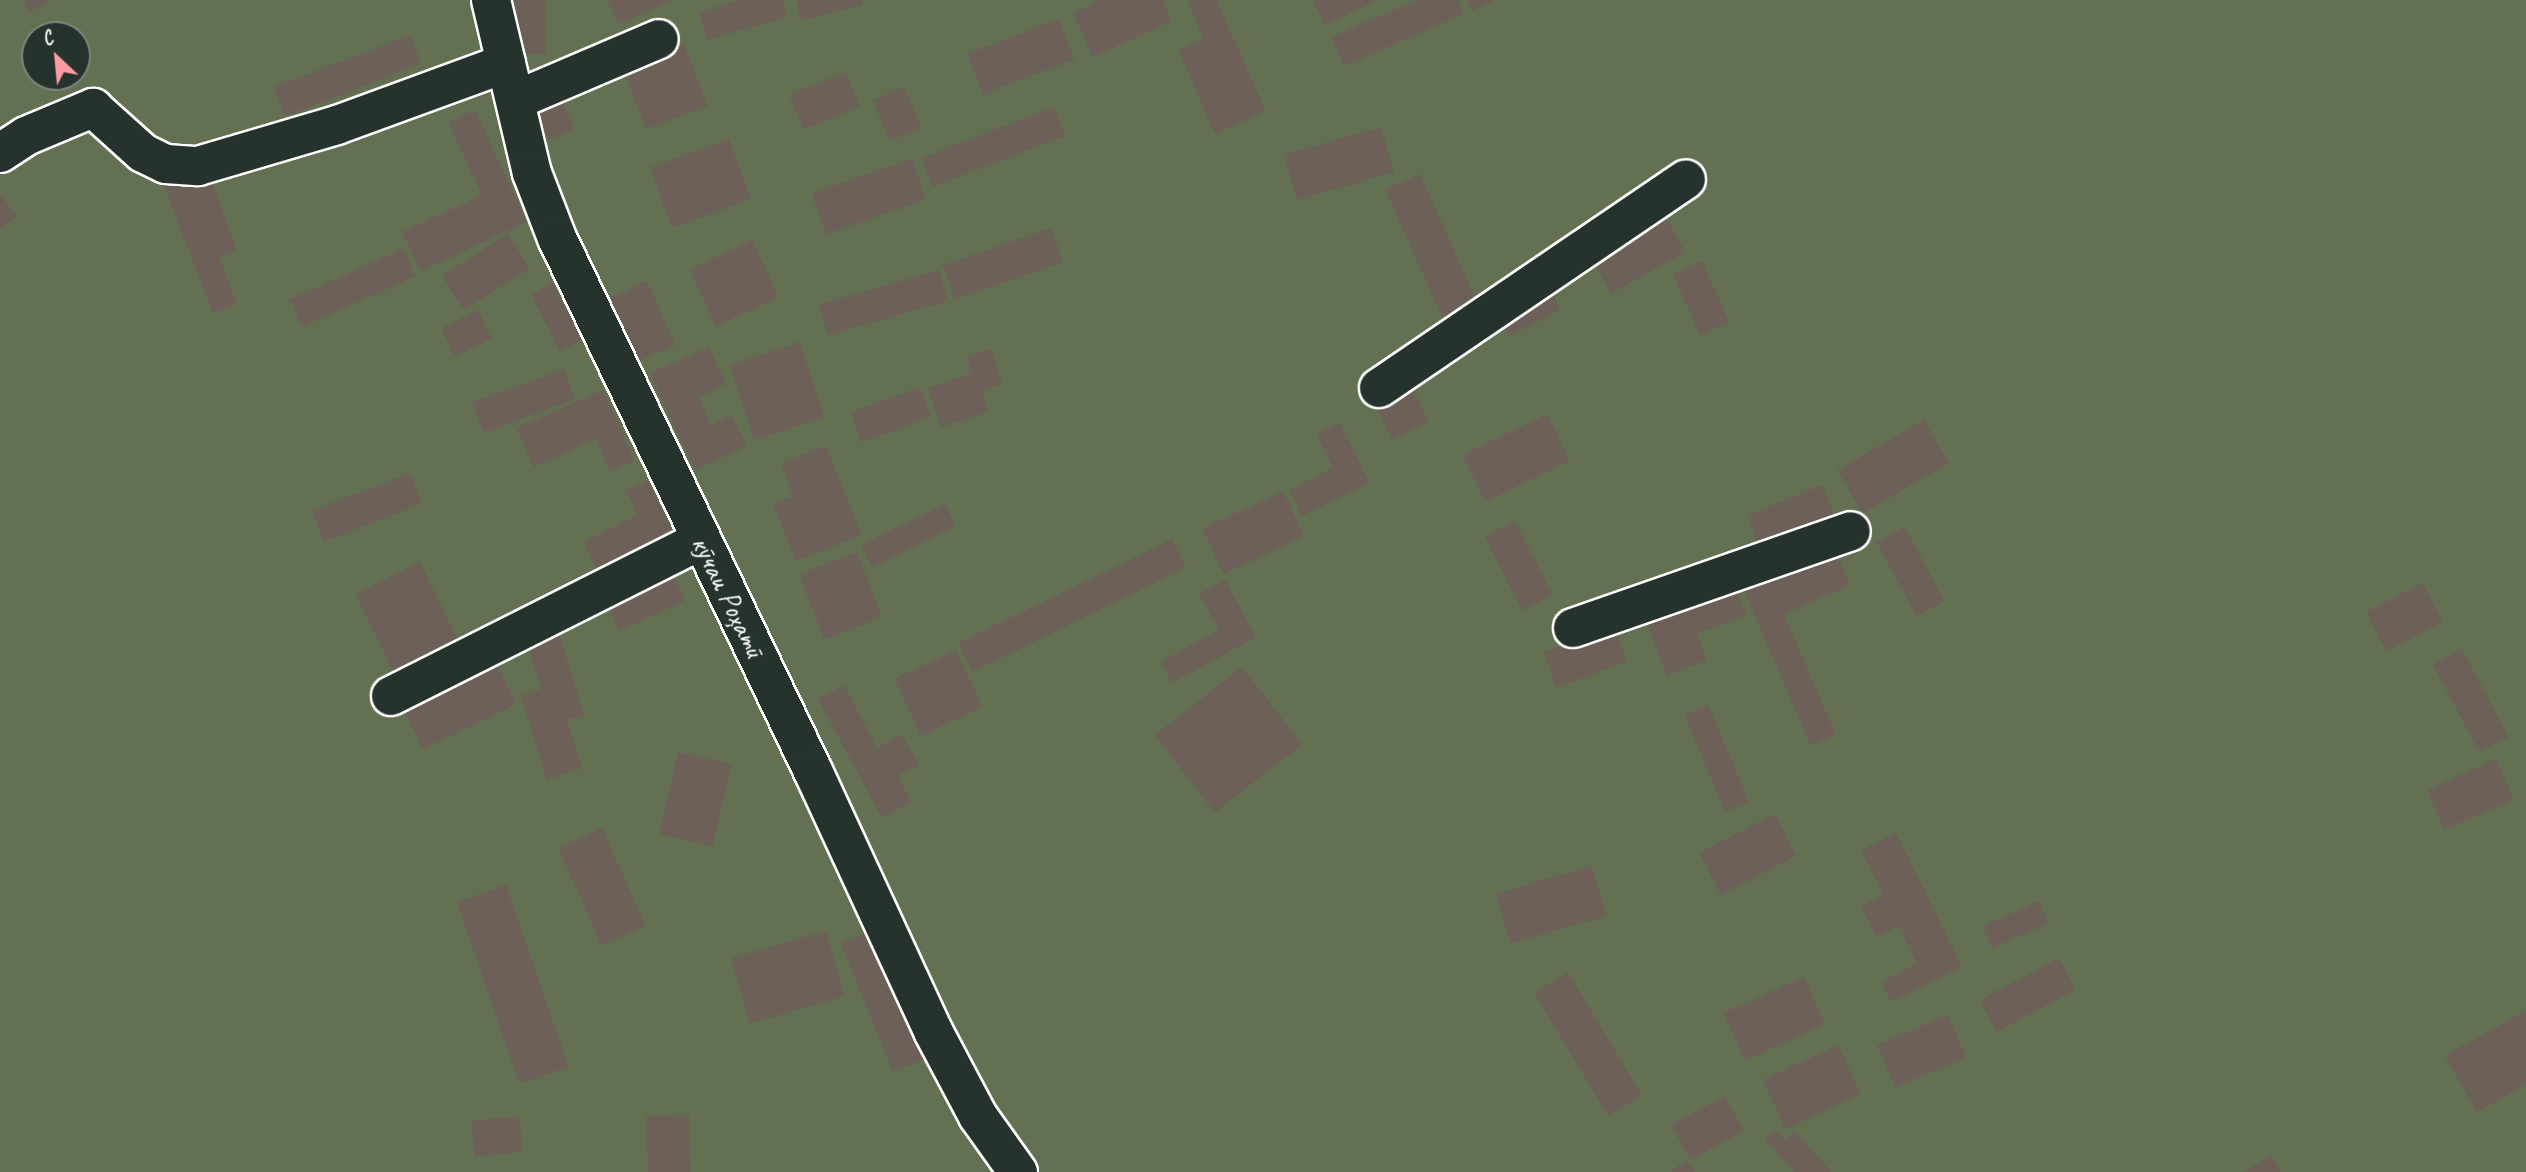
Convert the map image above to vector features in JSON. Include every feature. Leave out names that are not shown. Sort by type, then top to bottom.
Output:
[{"type":"street","name":"кӯчаи Роҳатӣ","points":[[491,0],[531,173],[557,238],[933,1031],[978,1116],[1018,1172]]},
{"type":"street","points":[[516,100],[660,39]]},
{"type":"street","points":[[0,153],[26,136],[93,108],[143,153],[166,163],[198,166],[337,125],[506,63]]},
{"type":"street","points":[[1379,388],[1686,179]]},
{"type":"street","points":[[1573,628],[1851,531]]},
{"type":"street","points":[[391,696],[701,540]]},
{"type":"green space","points":[[0,0],[2526,0],[2526,1172],[0,1172]]},
{"type":"building","points":[[23,0],[52,0],[29,12]]},
{"type":"building","points":[[514,0],[546,0],[546,54],[514,54]]},
{"type":"building","points":[[607,0],[674,0],[618,24]]},
{"type":"building","points":[[740,0],[783,0],[787,17],[707,40],[699,12]]},
{"type":"building","points":[[796,0],[862,0],[863,5],[801,20]]},
{"type":"building","points":[[1100,0],[1162,0],[1172,21],[1093,57],[1073,13]]},
{"type":"building","points":[[1187,0],[1216,0],[1266,111],[1215,134],[1178,50],[1204,39]]},
{"type":"building","points":[[1313,0],[1379,0],[1325,25]]},
{"type":"building","points":[[1417,0],[1458,0],[1464,14],[1344,66],[1331,37]]},
{"type":"building","points":[[1467,0],[1495,0],[1472,11]]},
{"type":"building","points":[[1059,19],[1074,59],[983,94],[968,54]]},
{"type":"building","points":[[410,35],[421,64],[285,116],[274,87]]},
{"type":"building","points":[[684,44],[708,106],[646,129],[622,68]]},
{"type":"building","points":[[846,72],[860,106],[803,129],[789,95]]},
{"type":"building","points":[[904,87],[921,128],[890,141],[873,100]]},
{"type":"building","points":[[561,97],[574,129],[548,140],[535,107]]},
{"type":"building","points":[[1054,107],[1065,136],[933,187],[921,158]]},
{"type":"building","points":[[475,110],[527,222],[421,271],[402,232],[482,195],[448,122]]},
{"type":"building","points":[[1381,127],[1394,172],[1297,200],[1284,155]]},
{"type":"building","points":[[729,139],[751,199],[672,228],[650,168]]},
{"type":"building","points":[[912,159],[926,200],[826,234],[812,194]]},
{"type":"building","points":[[207,170],[237,250],[219,256],[237,304],[213,313],[164,186]]},
{"type":"building","points":[[1420,174],[1478,305],[1443,320],[1385,189]]},
{"type":"building","points":[[0,194],[17,216],[0,229]]},
{"type":"building","points":[[1663,212],[1685,252],[1611,293],[1589,253]]},
{"type":"building","points":[[1051,228],[1063,262],[955,299],[943,265]]},
{"type":"building","points":[[508,234],[530,269],[464,310],[442,275]]},
{"type":"building","points":[[752,240],[779,297],[716,326],[689,269]]},
{"type":"building","points":[[403,249],[415,276],[302,327],[290,299]]},
{"type":"building","points":[[1702,261],[1729,322],[1700,335],[1673,274]]},
{"type":"building","points":[[939,270],[948,301],[828,335],[819,304]]},
{"type":"building","points":[[647,281],[675,345],[638,362],[610,298]]},
{"type":"building","points":[[553,283],[582,340],[560,351],[531,294]]},
{"type":"building","points":[[1547,283],[1561,310],[1509,336],[1495,309]]},
{"type":"building","points":[[478,310],[492,339],[455,357],[441,328]]},
{"type":"building","points":[[800,342],[824,417],[754,440],[730,365]]},
{"type":"building","points":[[709,347],[726,384],[699,397],[711,425],[732,415],[747,446],[695,470],[650,373]]},
{"type":"building","points":[[991,349],[1002,384],[982,390],[989,412],[941,427],[928,388],[972,373],[967,357]]},
{"type":"building","points":[[564,369],[575,399],[483,433],[472,403]]},
{"type":"building","points":[[1412,386],[1429,422],[1392,440],[1375,403]]},
{"type":"building","points":[[920,387],[931,417],[861,442],[850,412]]},
{"type":"building","points":[[603,390],[635,461],[610,472],[596,439],[534,467],[516,428]]},
{"type":"building","points":[[1547,414],[1570,461],[1485,502],[1463,455]]},
{"type":"building","points":[[1924,420],[1949,463],[1862,513],[1837,470]]},
{"type":"building","points":[[1340,422],[1370,483],[1302,516],[1289,490],[1333,468],[1316,434]]},
{"type":"building","points":[[826,446],[862,535],[796,561],[773,504],[793,496],[781,463]]},
{"type":"building","points":[[410,473],[422,504],[324,541],[312,511]]},
{"type":"building","points":[[648,481],[675,535],[598,572],[584,542],[638,515],[626,491]]},
{"type":"building","points":[[1822,485],[1835,517],[1760,548],[1747,515]]},
{"type":"building","points":[[1283,491],[1304,536],[1223,574],[1202,529]]},
{"type":"building","points":[[945,504],[956,526],[872,567],[861,545]]},
{"type":"building","points":[[1515,521],[1553,595],[1522,610],[1485,536]]},
{"type":"building","points":[[1905,527],[1944,601],[1916,616],[1877,542]]},
{"type":"building","points":[[1172,539],[1186,568],[972,672],[958,643]]},
{"type":"building","points":[[1832,544],[1850,585],[1784,614],[1836,735],[1811,746],[1741,584]]},
{"type":"building","points":[[857,552],[882,617],[824,640],[799,574]]},
{"type":"building","points":[[420,562],[459,643],[395,674],[355,594]]},
{"type":"building","points":[[669,566],[685,600],[619,631],[603,597]]},
{"type":"building","points":[[1225,580],[1256,637],[1172,683],[1160,662],[1219,630],[1199,594]]},
{"type":"building","points":[[1733,580],[1746,615],[1697,634],[1707,660],[1667,676],[1644,615]]},
{"type":"building","points":[[2423,583],[2443,622],[2386,651],[2366,612]]},
{"type":"building","points":[[1614,626],[1627,662],[1557,687],[1544,652]]},
{"type":"building","points":[[558,630],[584,715],[567,720],[582,768],[547,780],[521,696],[541,689],[526,639]]},
{"type":"building","points":[[2462,649],[2508,736],[2479,752],[2433,664]]},
{"type":"building","points":[[956,650],[983,707],[921,736],[894,679]]},
{"type":"building","points":[[494,658],[516,704],[423,749],[401,704]]},
{"type":"building","points":[[1242,667],[1302,744],[1215,813],[1155,735]]},
{"type":"building","points":[[844,685],[877,748],[902,734],[919,765],[898,776],[911,802],[882,818],[818,699]]},
{"type":"building","points":[[1708,705],[1749,802],[1725,812],[1684,715]]},
{"type":"building","points":[[678,752],[732,764],[713,846],[659,834]]},
{"type":"building","points":[[2496,759],[2514,799],[2444,830],[2427,790]]},
{"type":"building","points":[[1775,814],[1796,856],[1721,894],[1699,853]]},
{"type":"building","points":[[602,828],[646,926],[602,945],[558,848]]},
{"type":"building","points":[[1896,833],[1962,967],[1891,1002],[1881,982],[1917,964],[1898,926],[1876,937],[1861,906],[1883,895],[1861,850]]},
{"type":"building","points":[[1592,866],[1606,916],[1510,944],[1496,894]]},
{"type":"building","points":[[506,885],[569,1067],[519,1083],[457,902]]},
{"type":"building","points":[[2039,901],[2049,923],[1992,948],[1982,926]]},
{"type":"building","points":[[876,929],[928,1058],[893,1072],[841,943]]},
{"type":"building","points":[[826,931],[845,996],[750,1024],[731,958]]},
{"type":"building","points":[[2059,958],[2076,990],[1996,1032],[1980,1000]]},
{"type":"building","points":[[1568,972],[1642,1095],[1608,1116],[1534,993]]},
{"type":"building","points":[[1804,977],[1825,1025],[1745,1060],[1724,1013]]},
{"type":"building","points":[[2526,1011],[2526,1085],[2476,1112],[2445,1055]]},
{"type":"building","points":[[1948,1015],[1966,1057],[1895,1087],[1877,1045]]},
{"type":"building","points":[[1838,1045],[1861,1094],[1786,1129],[1763,1080]]},
{"type":"building","points":[[1725,1096],[1744,1131],[1690,1160],[1671,1125]]},
{"type":"building","points":[[689,1115],[691,1172],[648,1172],[646,1117]]},
{"type":"building","points":[[519,1116],[523,1152],[475,1157],[471,1121]]},
{"type":"building","points":[[1776,1130],[1785,1140],[1795,1131],[1831,1172],[1794,1172],[1765,1139]]},
{"type":"building","points":[[2271,1155],[2281,1172],[2243,1172]]},
{"type":"building","points":[[1686,1160],[1695,1172],[1671,1172]]}]
